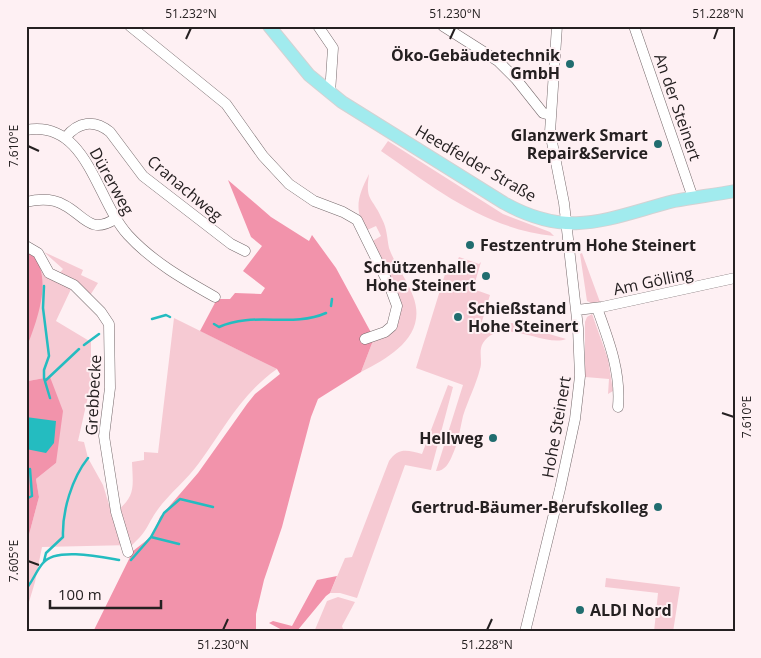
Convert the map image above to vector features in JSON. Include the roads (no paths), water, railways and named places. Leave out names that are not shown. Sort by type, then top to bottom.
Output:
[{"type":"main road","name":"Heedfelder Straße","points":[[269,26],[309,75],[330,93],[504,203],[527,214],[565,224],[616,218],[693,198],[735,191]]},
{"type":"street","points":[[130,26],[226,104],[263,156],[289,184],[314,200],[357,220],[390,287],[397,306],[392,326],[385,332],[365,339]]},
{"type":"street","points":[[318,26],[333,48],[330,93]]},
{"type":"street","points":[[443,26],[498,61],[516,79],[543,113],[550,116]]},
{"type":"street","name":"Hohe Steinert","points":[[525,632],[546,551],[575,419],[580,376],[576,310],[564,203],[553,152],[550,116],[557,26]]},
{"type":"street","name":"An der Steinert","points":[[634,26],[693,198]]},
{"type":"street","name":"Cranachweg","points":[[66,137],[75,126],[81,124],[92,123],[104,127],[110,132],[143,176],[155,187],[231,244],[245,251]]},
{"type":"street","points":[[26,130],[45,130],[66,137]]},
{"type":"street","name":"Dürerweg","points":[[66,137],[77,148],[115,218],[126,234],[151,258],[215,297]]},
{"type":"street","points":[[26,202],[46,200],[59,203],[85,221],[98,226],[115,218]]},
{"type":"street","name":"Grebbecke","points":[[26,246],[38,253],[49,273],[74,284],[101,312],[108,324],[110,386],[104,436],[116,512],[128,552]]},
{"type":"street","name":"Am Gölling","points":[[576,310],[597,308],[735,278]]},
{"type":"street","points":[[597,308],[616,365],[619,385],[618,407]]},
{"type":"water","points":[[26,417],[56,421],[54,443],[46,453],[26,449]]},
{"type":"waterway","points":[[44,286],[43,308],[49,356],[44,370],[44,378],[50,398]]},
{"type":"waterway","points":[[331,306],[332,299]]},
{"type":"waterway","points":[[214,324],[219,327],[245,320],[300,319],[326,313]]},
{"type":"waterway","points":[[152,319],[166,315],[170,317]]},
{"type":"waterway","points":[[84,345],[99,334]]},
{"type":"waterway","points":[[45,381],[79,349]]},
{"type":"waterway","points":[[44,561],[46,553],[63,537],[64,516],[69,495],[77,475],[88,458]]},
{"type":"waterway","points":[[26,499],[32,496],[30,469]]},
{"type":"waterway","points":[[151,537],[164,513],[180,499],[213,507]]},
{"type":"waterway","points":[[131,560],[151,537],[179,544]]},
{"type":"waterway","points":[[26,589],[43,563],[49,558],[58,555],[79,554],[119,560]]},
{"type":"place","name":"Öko-Gebäudetechnik GmbH","points":[[570,64]]},
{"type":"place","name":"Glanzwerk Smart Repair&Service","points":[[658,144]]},
{"type":"place","name":"Festzentrum Hohe Steinert","points":[[470,245]]},
{"type":"place","name":"Schützenhalle Hohe Steinert","points":[[486,276]]},
{"type":"place","name":"Schießstand Hohe Steinert","points":[[458,317]]},
{"type":"place","name":"Hellweg","points":[[493,438]]},
{"type":"place","name":"Gertrud-Bäumer-Berufskolleg","points":[[658,507]]},
{"type":"place","name":"ALDI Nord","points":[[580,610]]}]
